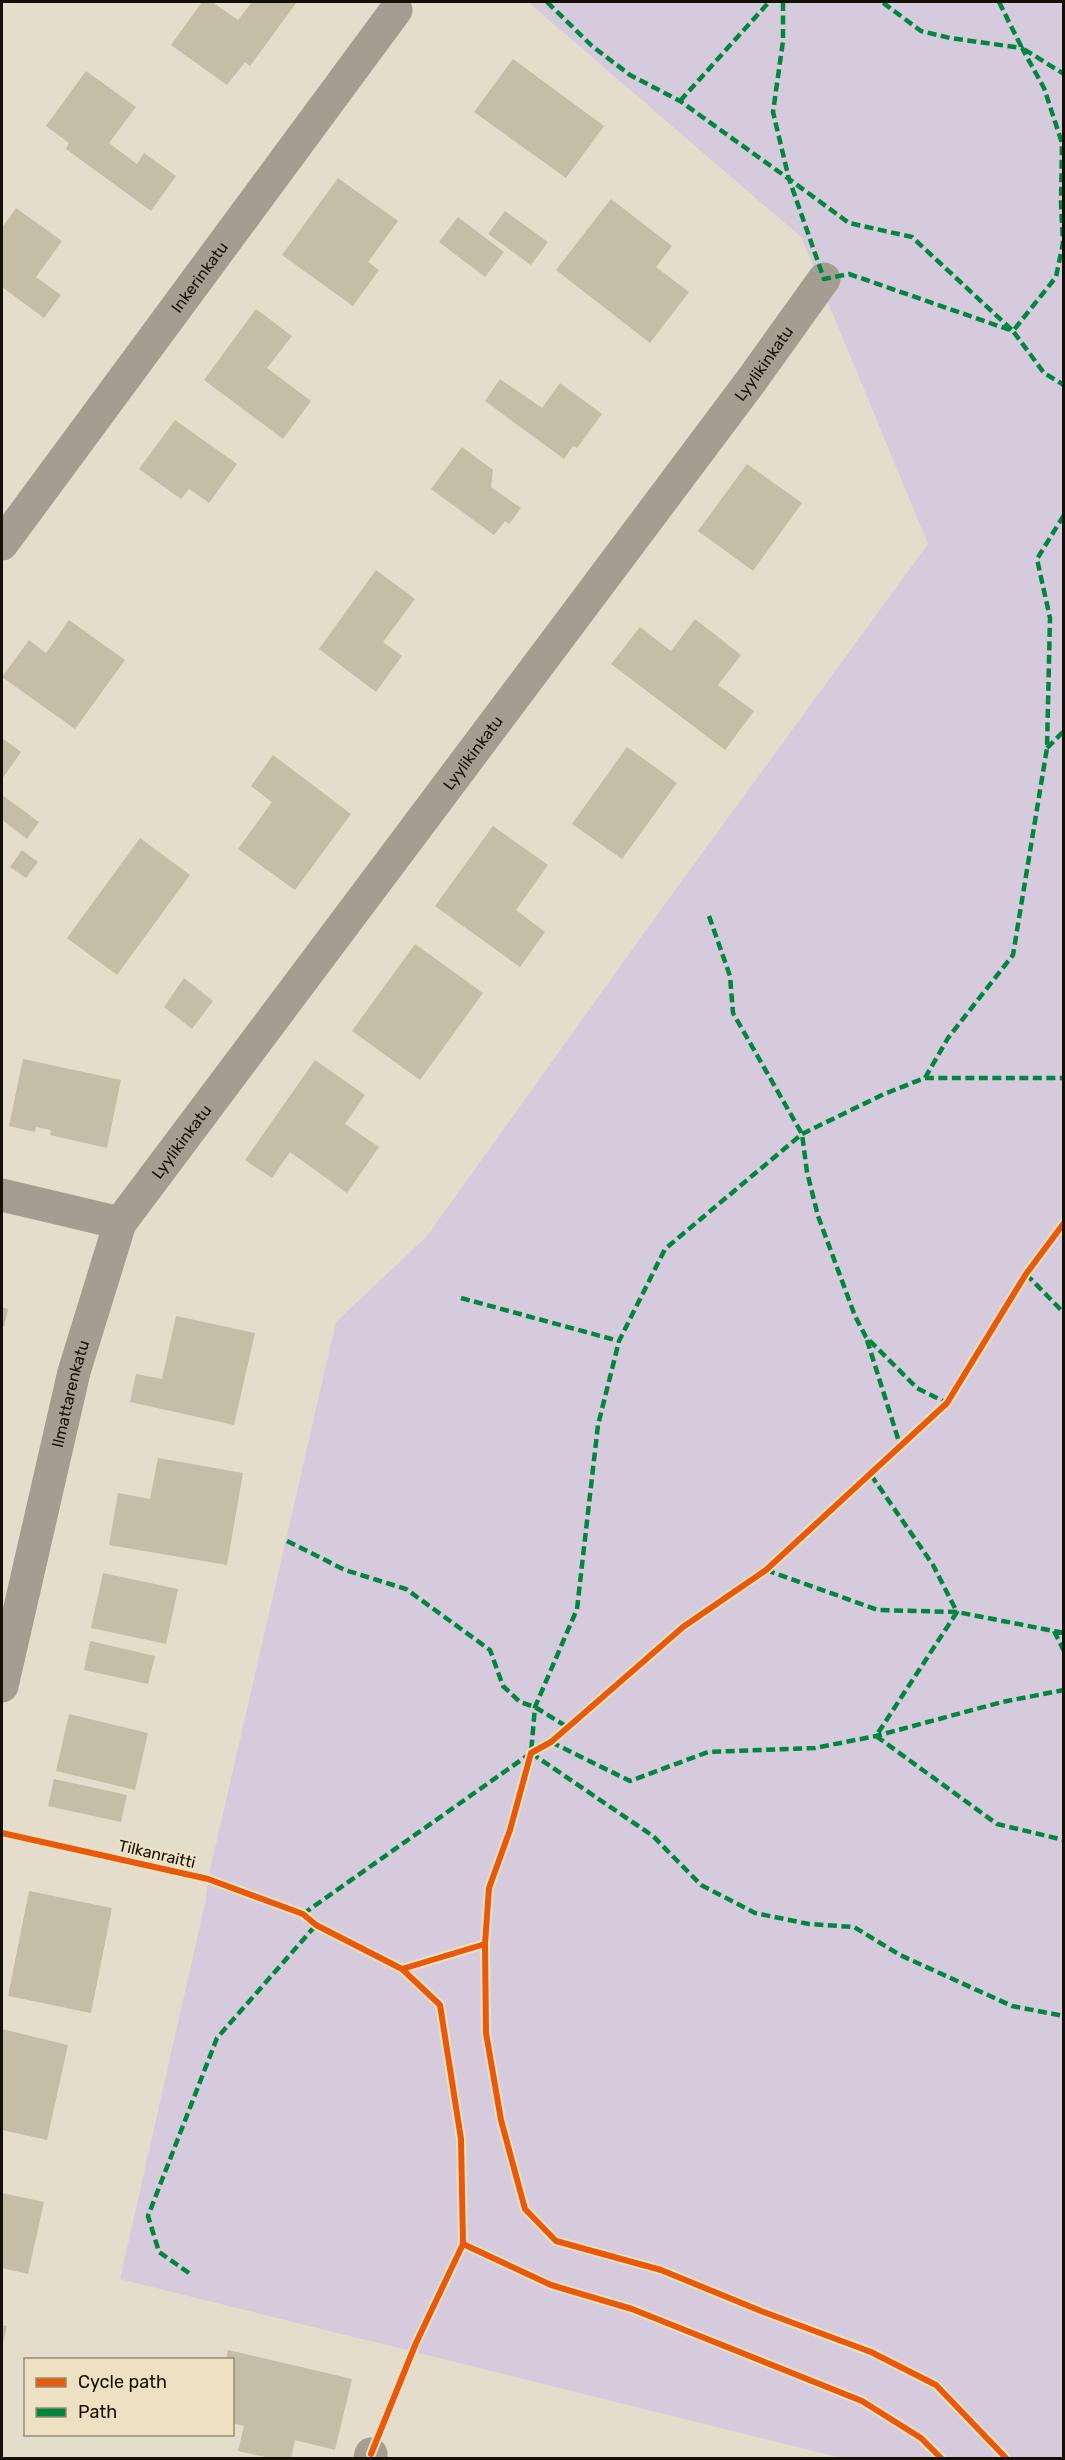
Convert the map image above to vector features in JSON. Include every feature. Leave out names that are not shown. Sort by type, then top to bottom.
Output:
[{"type":"street","name":"Inkerinkatu","points":[[2,544],[396,10]]},
{"type":"street","name":"Lyylikinkatu","points":[[120,1222],[751,381],[824,279]]},
{"type":"street","points":[[2,1196],[120,1222]]},
{"type":"street","name":"Ilmattarenkatu","points":[[2,1686],[74,1372],[120,1222]]},
{"type":"shaded area","points":[[528,2],[1063,2],[1063,2458],[842,2458],[120,2279],[206,1899],[208,1879],[336,1322],[427,1236],[662,908],[928,544],[801,237]]},
{"type":"building","points":[[202,2],[212,2],[238,20],[252,2],[297,2],[250,66],[245,62],[227,85],[171,45]]},
{"type":"building","points":[[513,59],[604,126],[566,178],[474,112]]},
{"type":"building","points":[[86,71],[136,107],[109,143],[137,164],[144,153],[176,176],[151,211],[66,149],[69,143],[46,126]]},
{"type":"building","points":[[338,178],[398,221],[368,262],[379,270],[353,306],[282,255]]},
{"type":"building","points":[[611,199],[672,246],[656,267],[689,292],[650,343],[556,270]]},
{"type":"building","points":[[16,208],[62,241],[36,277],[61,295],[44,318],[2,287],[2,228]]},
{"type":"building","points":[[505,211],[548,242],[531,265],[488,234]]},
{"type":"building","points":[[458,217],[504,252],[485,277],[439,242]]},
{"type":"building","points":[[256,309],[292,336],[267,368],[311,401],[283,439],[204,380]]},
{"type":"building","points":[[500,379],[542,408],[560,383],[602,414],[577,448],[573,446],[564,459],[485,401]]},
{"type":"building","points":[[175,420],[237,464],[209,503],[189,489],[181,499],[139,469]]},
{"type":"building","points":[[462,447],[493,470],[491,487],[521,508],[509,524],[505,521],[494,535],[431,489]]},
{"type":"building","points":[[747,464],[802,503],[753,571],[698,531]]},
{"type":"building","points":[[376,570],[415,599],[383,642],[402,656],[376,692],[319,649]]},
{"type":"building","points":[[695,619],[741,655],[718,685],[754,711],[725,750],[611,664],[640,627],[671,651]]},
{"type":"building","points":[[69,620],[125,660],[75,729],[2,677],[29,640],[46,653]]},
{"type":"building","points":[[2,738],[21,752],[2,779]]},
{"type":"building","points":[[627,747],[677,783],[622,859],[572,824]]},
{"type":"building","points":[[273,755],[351,814],[295,890],[238,849],[272,802],[251,786]]},
{"type":"building","points":[[2,795],[39,822],[27,839],[2,820]]},
{"type":"building","points":[[493,826],[548,865],[516,910],[545,932],[520,967],[435,906]]},
{"type":"building","points":[[140,838],[190,875],[117,975],[67,938]]},
{"type":"building","points":[[22,850],[38,862],[26,878],[10,867]]},
{"type":"building","points":[[415,944],[483,993],[420,1080],[352,1031]]},
{"type":"building","points":[[184,978],[213,1001],[192,1029],[164,1007]]},
{"type":"building","points":[[23,1059],[121,1080],[107,1148],[50,1135],[51,1130],[36,1127],[35,1132],[9,1126]]},
{"type":"building","points":[[315,1060],[365,1095],[345,1124],[379,1147],[347,1193],[290,1152],[272,1178],[245,1160]]},
{"type":"building","points":[[2,1307],[8,1309],[4,1327],[2,1327]]},
{"type":"building","points":[[176,1316],[255,1333],[234,1425],[130,1402],[136,1374],[162,1379]]},
{"type":"building","points":[[158,1458],[243,1473],[227,1565],[109,1545],[118,1493],[150,1499]]},
{"type":"building","points":[[103,1573],[178,1589],[166,1644],[91,1628]]},
{"type":"building","points":[[90,1641],[155,1656],[148,1684],[84,1670]]},
{"type":"building","points":[[69,1714],[148,1733],[135,1790],[56,1771]]},
{"type":"building","points":[[54,1779],[127,1795],[121,1822],[48,1806]]},
{"type":"building","points":[[29,1891],[112,1908],[91,2013],[8,1996]]},
{"type":"building","points":[[2,2029],[68,2045],[47,2140],[2,2130]]},
{"type":"building","points":[[2,2193],[44,2202],[28,2274],[2,2268]]},
{"type":"building","points":[[2,2325],[7,2326],[2,2347]]},
{"type":"building","points":[[228,2350],[352,2379],[335,2450],[295,2440],[291,2458],[270,2458],[238,2451],[244,2426],[234,2424],[234,2358],[226,2358]]},
{"type":"marked path","points":[[547,2],[592,46],[630,75],[680,101],[789,179],[824,279],[849,274],[1013,331],[1044,373],[1064,385]]},
{"type":"marked path","points":[[680,101],[769,2]]},
{"type":"marked path","points":[[783,2],[783,41],[773,112],[789,179],[849,223],[912,237],[1013,331],[1056,277],[1063,243],[1062,143],[1044,88],[1022,48],[950,38],[921,31],[882,2]]},
{"type":"marked path","points":[[999,2],[1022,48],[1064,74]]},
{"type":"marked path","points":[[925,1078],[948,1038],[1013,955],[1047,748],[1050,618],[1037,559],[1064,515]]},
{"type":"marked path","points":[[1047,748],[1064,731]]},
{"type":"marked path","points":[[709,916],[730,976],[733,1013],[802,1134],[807,1172],[818,1216],[855,1316],[866,1337],[917,1388],[947,1403]]},
{"type":"marked path","points":[[303,1914],[531,1753],[535,1707],[577,1609],[598,1425],[619,1341],[665,1249],[802,1134],[884,1094],[925,1078],[1064,1078]]},
{"type":"marked path","points":[[1026,1274],[1064,1313]]},
{"type":"marked path","points":[[461,1298],[619,1341]]},
{"type":"marked path","points":[[867,1340],[900,1445]]},
{"type":"marked path","points":[[871,1475],[933,1565],[957,1612],[876,1736],[997,1824],[1064,1840]]},
{"type":"marked path","points":[[287,1541],[345,1570],[406,1589],[490,1650],[503,1686],[520,1702],[535,1707],[569,1728]]},
{"type":"marked path","points":[[766,1570],[878,1610],[957,1612],[1064,1633]]},
{"type":"marked path","points":[[1054,1631],[1064,1651]]},
{"type":"marked path","points":[[551,1742],[630,1781],[708,1752],[815,1748],[876,1736],[1002,1702],[1064,1690]]},
{"type":"marked path","points":[[531,1753],[653,1836],[701,1885],[755,1913],[809,1924],[854,1927],[900,1955],[1012,2006],[1064,2016]]},
{"type":"marked path","points":[[189,2273],[159,2252],[148,2216],[217,2038],[316,1925]]},
{"type":"cycle path","points":[[1006,2458],[936,2385],[871,2352],[761,2311],[661,2270],[556,2241],[525,2209],[501,2120],[486,2033],[485,1944],[489,1888],[510,1830],[531,1753],[551,1742],[683,1627],[766,1570],[947,1403],[1026,1274],[1064,1223]]},
{"type":"cycle path","name":"Tilkanraitti","points":[[2,1833],[208,1879],[303,1914],[316,1925],[402,1969],[440,2005],[461,2139],[463,2244],[551,2285],[632,2309],[862,2401],[921,2438],[941,2458]]},
{"type":"cycle path","points":[[402,1969],[485,1944]]},
{"type":"cycle path","points":[[371,2454],[416,2343],[463,2244]]}]
